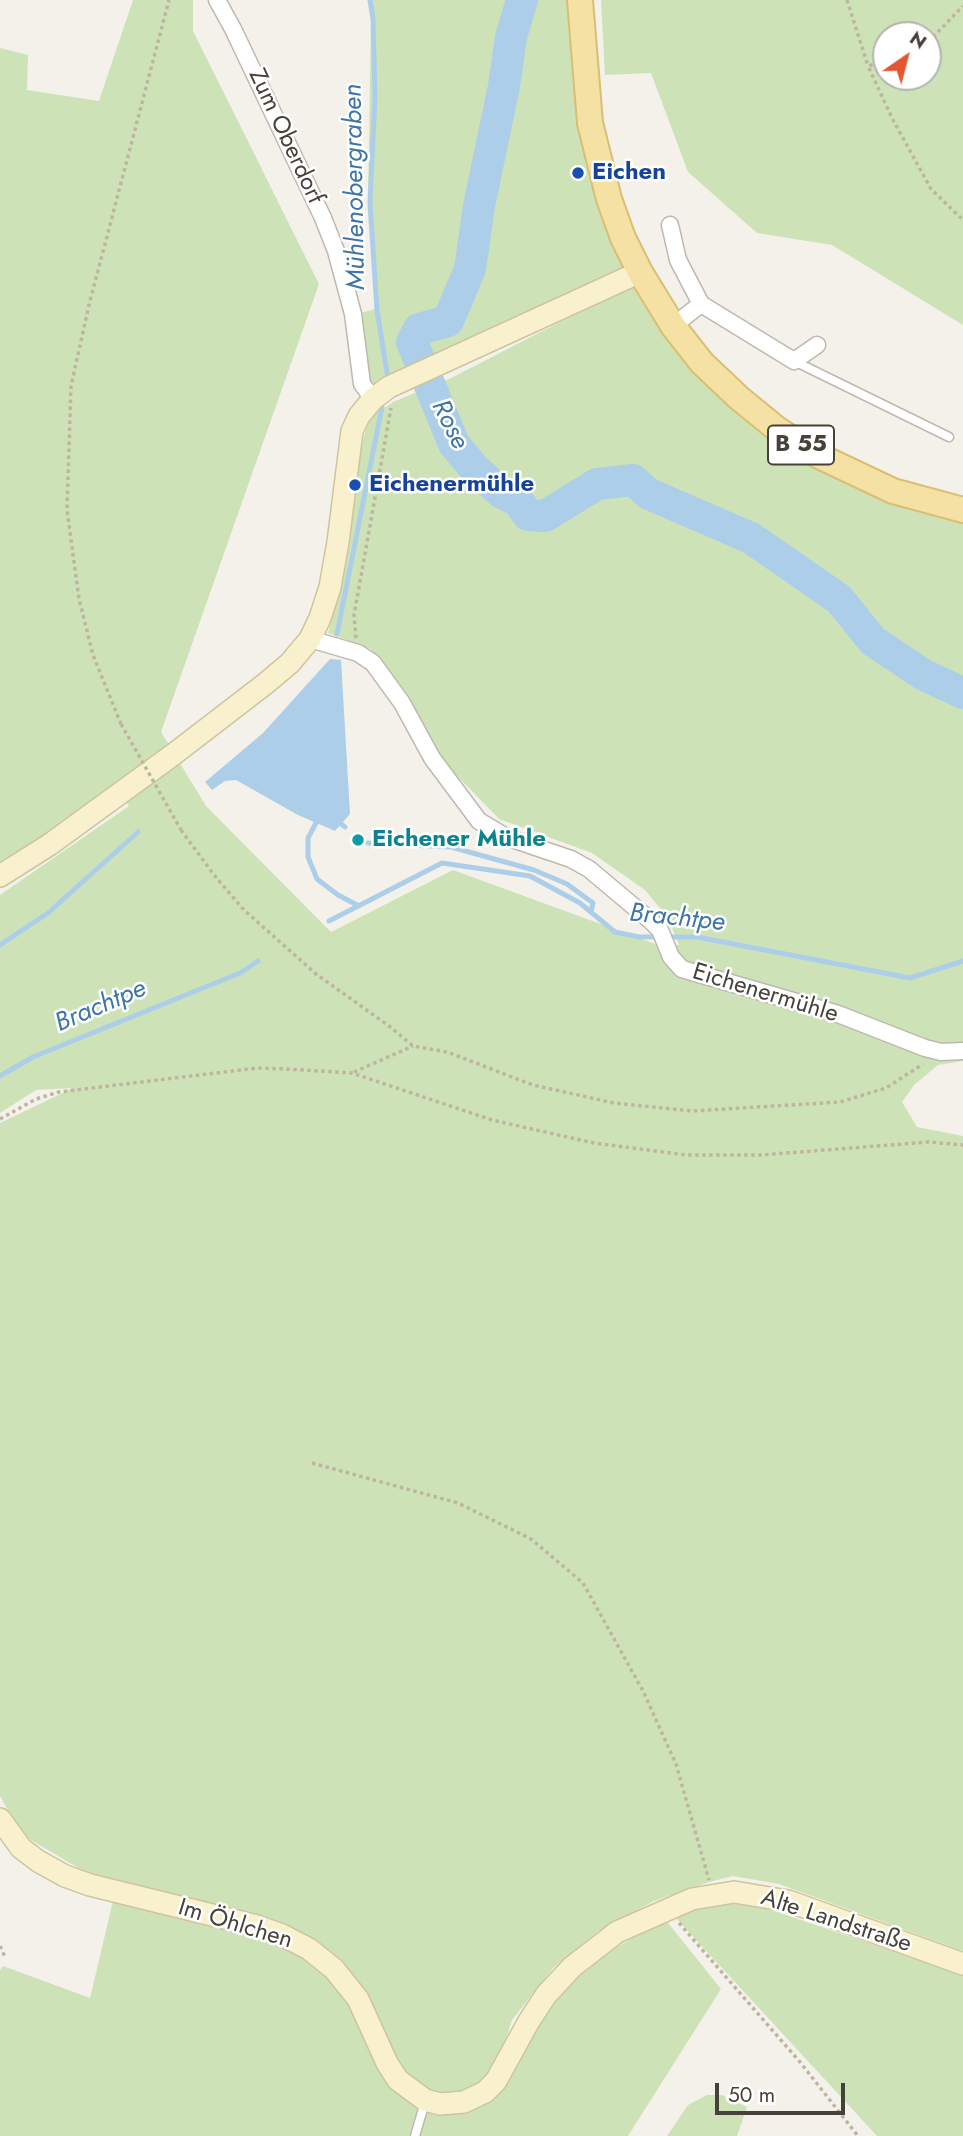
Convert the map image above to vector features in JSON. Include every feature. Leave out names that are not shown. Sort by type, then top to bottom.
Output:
[{"type":"main road","name":"B 55","points":[[580,0],[590,122],[609,199],[623,238],[640,272],[673,326],[702,363],[739,398],[777,429],[819,456],[893,491],[963,510]]},
{"type":"street","name":"Zum Oberdorf","points":[[217,0],[327,229],[353,314],[362,384],[373,399]]},
{"type":"street","points":[[670,225],[678,260],[701,304],[794,361],[817,345]]},
{"type":"street","points":[[0,876],[49,845],[174,754],[290,663],[310,639],[330,587],[352,431],[359,416],[373,399],[405,380],[640,272]]},
{"type":"street","points":[[673,326],[701,304]]},
{"type":"street","name":"Eichenermühle","points":[[310,639],[358,653],[373,663],[432,758],[479,821],[506,837],[571,859],[589,869],[640,910],[660,930],[677,965],[689,971],[838,1014],[898,1039],[941,1052],[963,1051]]},
{"type":"street","name":"Im Öhlchen","points":[[0,1819],[21,1848],[65,1876],[90,1885],[257,1926],[309,1949],[334,1969],[358,1999],[387,2063],[398,2080],[425,2100]]},
{"type":"street","name":"Alte Landstraße","points":[[666,1909],[692,1899],[734,1892],[788,1902],[963,1964]]},
{"type":"street","points":[[425,2100],[440,2104],[464,2102],[485,2092],[496,2081],[546,1995],[572,1967],[617,1932],[666,1909]]},
{"type":"lane","points":[[794,361],[949,437]]},
{"type":"lane","points":[[415,2136],[425,2100]]},
{"type":"path","points":[[169,0],[89,305],[71,386],[67,510],[79,599],[93,654],[121,724],[181,830],[214,875],[252,918],[316,974],[413,1046],[447,1052],[533,1085],[614,1103],[692,1111],[840,1102],[886,1088],[941,1052]]},
{"type":"path","points":[[847,0],[868,66],[893,120],[931,189],[963,220]]},
{"type":"path","points":[[942,27],[963,6]]},
{"type":"path","points":[[868,66],[872,65]]},
{"type":"path","points":[[358,653],[354,615],[405,380]]},
{"type":"path","points":[[352,1073],[413,1046]]},
{"type":"path","points":[[0,1119],[36,1099],[60,1092],[257,1068],[352,1073],[492,1120],[594,1143],[686,1155],[761,1155],[929,1142],[963,1145]]},
{"type":"path","points":[[312,1463],[458,1503],[531,1539],[583,1583],[643,1691],[676,1764],[713,1894]]},
{"type":"path","points":[[666,1909],[800,2062],[858,2136]]},
{"type":"path","points":[[0,1946],[5,1957]]},
{"type":"green space","points":[[133,0],[193,0],[193,31],[319,284],[161,732],[206,806],[331,932],[453,870],[658,945],[679,945],[668,918],[645,890],[592,853],[499,819],[437,755],[408,703],[371,649],[328,633],[342,579],[362,443],[370,418],[393,402],[451,378],[636,283],[736,406],[963,519],[963,1061],[938,1065],[914,1085],[902,1102],[917,1127],[963,1136],[963,1951],[779,1884],[733,1876],[654,1901],[598,1931],[554,1967],[512,2020],[487,2100],[495,2099],[536,2024],[576,1979],[617,1947],[665,1919],[721,1989],[628,2136],[0,2136],[0,1970],[3,1966],[90,1998],[117,1884],[80,1869],[21,1834],[0,1796],[0,1123],[73,1088],[36,1090],[0,1113],[0,895],[129,806],[121,793],[0,871],[0,48],[28,55],[27,90],[99,101]]},
{"type":"green space","points":[[368,0],[575,0],[628,269],[377,388],[370,380],[361,313],[375,309],[368,201],[371,19]]},
{"type":"green space","points":[[601,0],[963,0],[963,325],[832,245],[757,233],[688,172],[651,73],[605,75]]},
{"type":"green space","points":[[724,1902],[772,1910],[963,1975],[963,2136],[877,2136],[674,1916]]},
{"type":"green space","points":[[707,2095],[722,2095],[747,2107],[737,2136],[667,2136],[688,2105]]},
{"type":"water","points":[[330,659],[341,660],[350,814],[335,831],[298,815],[236,780],[225,781],[212,790],[205,782],[263,733]]},
{"type":"waterway","name":"Mühlenobergraben","points":[[370,0],[375,96],[370,203],[377,310],[387,373]]},
{"type":"waterway","name":"Rose","points":[[522,0],[511,37],[504,86],[479,206],[470,269],[448,321],[419,329],[412,342],[454,444],[475,469],[502,493],[518,501],[528,515],[545,516],[597,484],[633,480],[649,494],[751,538],[839,599],[873,641],[924,675],[963,693]]},
{"type":"waterway","name":"Mühlenobergraben","points":[[337,634],[382,407]]},
{"type":"waterway","points":[[316,823],[308,838],[308,857],[317,879],[338,895],[359,906]]},
{"type":"waterway","points":[[341,824],[345,827]]},
{"type":"waterway","points":[[0,945],[48,913],[138,832]]},
{"type":"waterway","points":[[368,843],[451,847],[534,870],[567,884],[593,903],[591,912]]},
{"type":"waterway","name":"Brachtpe","points":[[329,921],[442,863],[530,876],[580,903],[615,932],[639,937],[697,937],[910,978],[963,961]]},
{"type":"waterway","name":"Brachtpe","points":[[0,1076],[33,1057],[240,973],[258,961]]},
{"type":"place","name":"Eichen","points":[[578,173]]},
{"type":"place","name":"Eichenermühle","points":[[355,485]]},
{"type":"place","name":"Eichener Mühle","points":[[358,840]]}]
